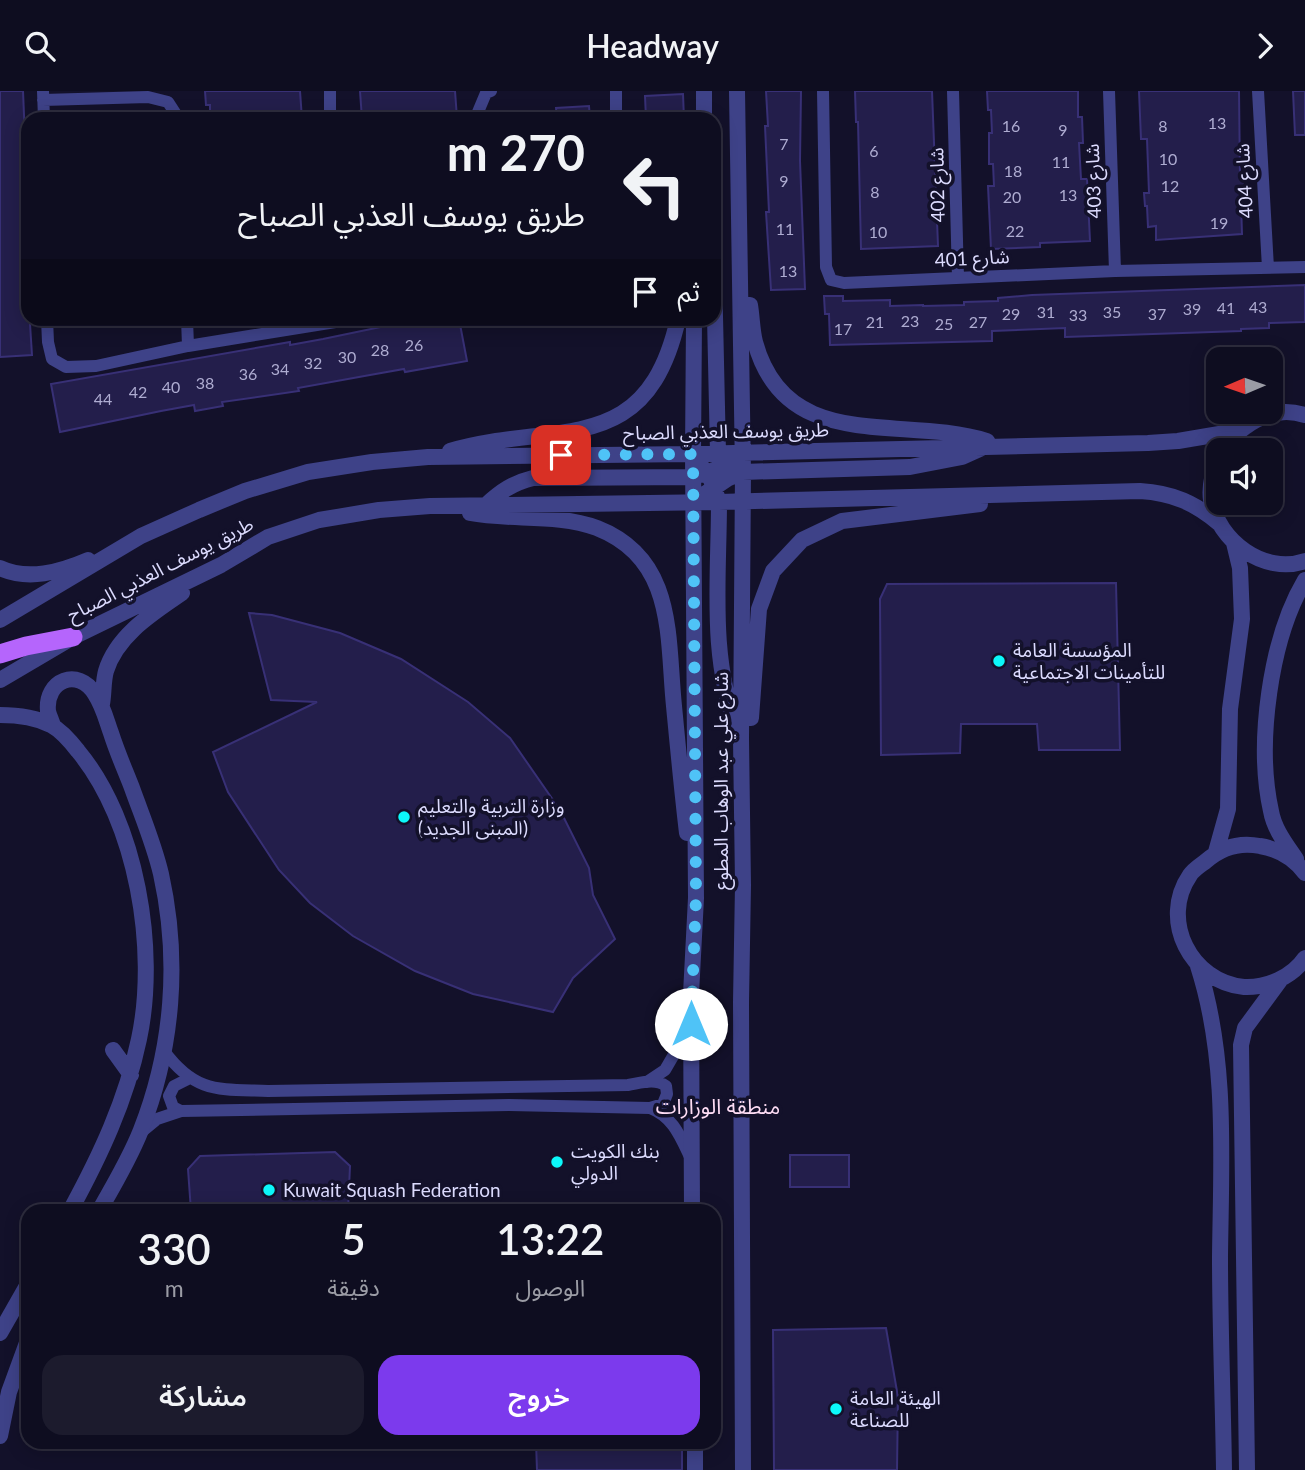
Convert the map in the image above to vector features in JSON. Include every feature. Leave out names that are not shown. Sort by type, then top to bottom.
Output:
[{"type":"main road","points":[[0,654],[74,637]]},
{"type":"street","points":[[330,91],[330,112]]},
{"type":"street","points":[[478,112],[486,93],[491,91]]},
{"type":"street","points":[[616,91],[616,112]]},
{"type":"street","points":[[704,91],[704,112]]},
{"type":"street","name":"شارع علي عبد الوهاب المطوع","points":[[737,91],[743,472],[743,1470]]},
{"type":"street","name":"شارع 401","points":[[823,91],[826,267],[831,280],[844,283],[1115,271],[1305,267]]},
{"type":"street","name":"شارع 402","points":[[953,91],[958,278]]},
{"type":"street","name":"شارع 403","points":[[1109,91],[1115,271]]},
{"type":"street","name":"شارع 404","points":[[1258,91],[1268,268]]},
{"type":"street","points":[[43,95],[148,97],[167,102],[173,112]]},
{"type":"street","points":[[740,205],[754,340],[762,362],[774,382],[790,399],[831,422],[853,426],[949,431],[993,445]]},
{"type":"street","points":[[47,326],[52,359],[66,367],[96,366],[301,326]]},
{"type":"street","points":[[187,326],[188,346]]},
{"type":"street","points":[[428,457],[511,437],[575,431],[601,425],[622,414],[643,397],[661,372],[676,326]]},
{"type":"street","name":"شارع علي عبد الوهاب المطوع","points":[[692,1204],[691,1024],[696,898],[693,502],[714,477],[693,454],[694,326]]},
{"type":"street","points":[[714,326],[718,657],[727,699],[741,739]]},
{"type":"street","points":[[1231,438],[1255,419],[1276,413],[1305,415]]},
{"type":"street","name":"طريق يوسف العذبي الصباح","points":[[0,680],[74,637],[221,565],[268,537],[319,520],[379,510],[430,506],[693,502],[714,477],[742,452],[1158,442],[1237,431]]},
{"type":"street","points":[[486,505],[516,482],[533,478],[714,477],[743,472],[910,467],[962,457],[993,445]]},
{"type":"street","name":"طريق يوسف العذبي الصباح","points":[[0,620],[141,535],[245,491],[308,472],[372,461],[428,457],[693,454],[742,501],[1162,493],[1183,499],[1220,524]]},
{"type":"street","points":[[714,477],[742,501]]},
{"type":"street","points":[[743,885],[746,777],[759,609],[773,571],[802,540],[842,521],[1061,493]]},
{"type":"street","points":[[430,506],[480,515],[544,518],[596,528],[617,538],[635,552],[649,571],[660,591],[668,623],[689,854],[696,898]]},
{"type":"street","points":[[1217,515],[1234,543],[1253,557],[1276,563],[1305,561]]},
{"type":"street","points":[[0,568],[19,575],[40,575],[84,562],[141,535]]},
{"type":"street","points":[[1216,852],[1228,809],[1230,709],[1242,619],[1240,568],[1234,543]]},
{"type":"street","points":[[102,704],[107,671],[122,640],[152,613],[221,565]]},
{"type":"street","points":[[1303,870],[1271,814],[1267,787],[1266,734],[1278,653],[1292,607],[1305,580]]},
{"type":"street","points":[[53,726],[48,711],[50,696],[58,684],[68,678],[80,679],[90,685],[102,704],[150,838],[168,913],[172,950],[172,987],[164,1051],[155,1091],[140,1133],[103,1204]]},
{"type":"street","points":[[0,715],[21,715],[53,726],[94,770],[111,803],[134,874],[141,912],[145,954],[140,1037],[120,1109],[73,1204]]},
{"type":"street","points":[[1224,1470],[1220,1263],[1221,1134],[1217,1060],[1213,1023],[1198,966],[1183,942],[1178,924],[1178,906],[1191,873],[1216,852],[1234,845],[1270,847],[1287,855],[1303,870]]},
{"type":"street","points":[[1247,1470],[1241,1045],[1245,1028],[1281,979],[1304,960]]},
{"type":"street","points":[[1198,966],[1221,981],[1247,987],[1265,985],[1281,979]]},
{"type":"street","points":[[647,1082],[665,1070],[691,1024]]},
{"type":"street","points":[[113,1050],[131,1075]]},
{"type":"street","points":[[140,1133],[157,1119],[181,1111],[496,1105],[650,1108],[663,1104],[667,1094],[666,1086],[661,1083],[647,1082],[628,1086],[268,1091],[228,1089],[198,1084],[188,1079],[164,1051]]},
{"type":"street","points":[[181,1111],[173,1107],[169,1096],[174,1086],[188,1079]]},
{"type":"street","points":[[650,1108],[662,1113],[675,1125],[692,1161]]},
{"type":"street","points":[[0,1333],[21,1296]]},
{"type":"street","points":[[0,1436],[9,1392],[21,1359]]},
{"type":"street","points":[[695,1449],[695,1470]]},
{"type":"building","points":[[0,91],[23,91],[21,326],[30,326],[32,355],[0,357]]},
{"type":"building","points":[[205,91],[300,91],[302,112],[210,112],[210,105],[206,105]]},
{"type":"building","points":[[360,91],[455,91],[457,112],[362,112]]},
{"type":"building","points":[[766,91],[801,91],[800,161],[805,289],[771,290],[766,212],[769,212]]},
{"type":"building","points":[[855,91],[932,91],[938,246],[861,249]]},
{"type":"building","points":[[987,91],[1078,91],[1078,117],[1082,117],[1083,143],[1079,143],[1081,179],[1087,179],[1090,241],[991,249],[988,186],[994,186],[993,164],[989,164],[989,133],[992,133]]},
{"type":"building","points":[[1139,91],[1239,91],[1240,177],[1244,176],[1245,203],[1241,203],[1242,234],[1156,240],[1156,226],[1148,227],[1145,206],[1144,193],[1149,193],[1147,139],[1141,139]]},
{"type":"building","points":[[1293,91],[1305,91],[1305,135],[1295,135]]},
{"type":"building","points":[[683,94],[684,112],[646,112],[645,96]]},
{"type":"building","points":[[589,106],[589,112],[556,112],[556,108]]},
{"type":"building","points":[[1305,285],[1305,322],[1269,323],[1269,328],[1065,337],[1065,328],[992,331],[992,341],[830,345],[829,314],[825,314],[824,296],[843,296],[843,301],[890,300],[890,306],[923,306],[964,305],[964,302],[998,301],[998,298],[1032,295]]},
{"type":"building","points":[[385,326],[460,326],[467,361],[298,388],[299,391],[222,402],[223,406],[195,411],[194,405],[60,432],[51,384],[290,342],[290,345]]},
{"type":"building","name":"المؤسسة العامة للتأمينات الاجتماعية","points":[[1116,583],[1120,750],[1039,750],[1037,724],[961,724],[960,753],[881,755],[880,599],[887,584]]},
{"type":"building","name":"وزارة التربية والتعليم (المبنى الجديد)","points":[[249,613],[272,615],[340,633],[401,659],[468,702],[510,738],[560,810],[589,868],[593,895],[615,939],[573,978],[553,1012],[473,994],[415,971],[353,936],[310,903],[279,870],[228,792],[213,752],[317,702],[271,700]]},
{"type":"building","name":"Kuwait Squash Federation","points":[[335,1152],[350,1166],[348,1204],[190,1204],[188,1169],[200,1156]]},
{"type":"building","points":[[790,1155],[849,1155],[849,1187],[790,1187]]},
{"type":"building","name":"الهيئة العامة للصناعة","points":[[886,1328],[898,1397],[897,1470],[774,1470],[773,1330]]},
{"type":"building","points":[[536,1449],[682,1449],[682,1470],[537,1470]]},
{"type":"place","name":"المؤسسة العامة للتأمينات الاجتماعية","points":[[999,661]]},
{"type":"place","name":"وزارة التربية والتعليم (المبنى الجديد)","points":[[404,817]]},
{"type":"place","name":"بنك الكويت الدولي","points":[[557,1162]]},
{"type":"place","name":"Kuwait Squash Federation","points":[[269,1190]]},
{"type":"place","name":"الهيئة العامة للصناعة","points":[[836,1409]]},
{"type":"district","name":"منطقة الوزارات","points":[[718,1107]]},
{"type":"route","points":[[561,455],[693,454],[696,898],[691,1024]]}]
